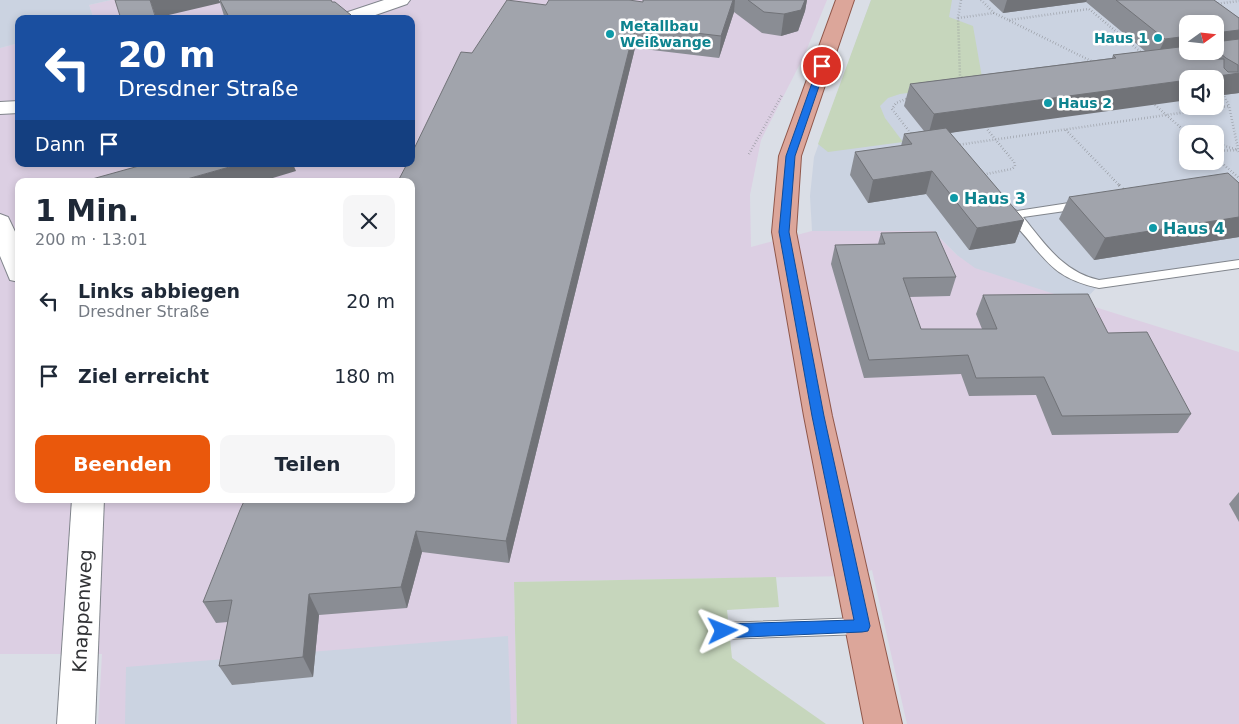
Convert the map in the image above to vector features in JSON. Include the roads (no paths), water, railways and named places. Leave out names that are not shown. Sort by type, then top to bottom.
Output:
[{"type":"main road","points":[[845,0],[790,156],[784,232],[818,416],[883,724]]},
{"type":"street","points":[[358,15],[401,0]]},
{"type":"street","points":[[0,108],[15,107]]},
{"type":"street","points":[[0,222],[15,263]]},
{"type":"street","name":"Knappenweg","points":[[76,724],[88,503]]},
{"type":"lane","points":[[993,190],[1061,270],[1089,282],[1100,284],[1239,264]]},
{"type":"lane","points":[[1014,215],[1123,199]]},
{"type":"lane","points":[[723,631],[862,626]]},
{"type":"place","name":"Metallbau Weißwange","points":[[610,34]]},
{"type":"place","name":"Haus 1","points":[[1158,38]]},
{"type":"place","name":"Haus 2","points":[[1048,103]]},
{"type":"place","name":"Haus 3","points":[[954,198]]},
{"type":"place","name":"Haus 4","points":[[1153,228]]}]
